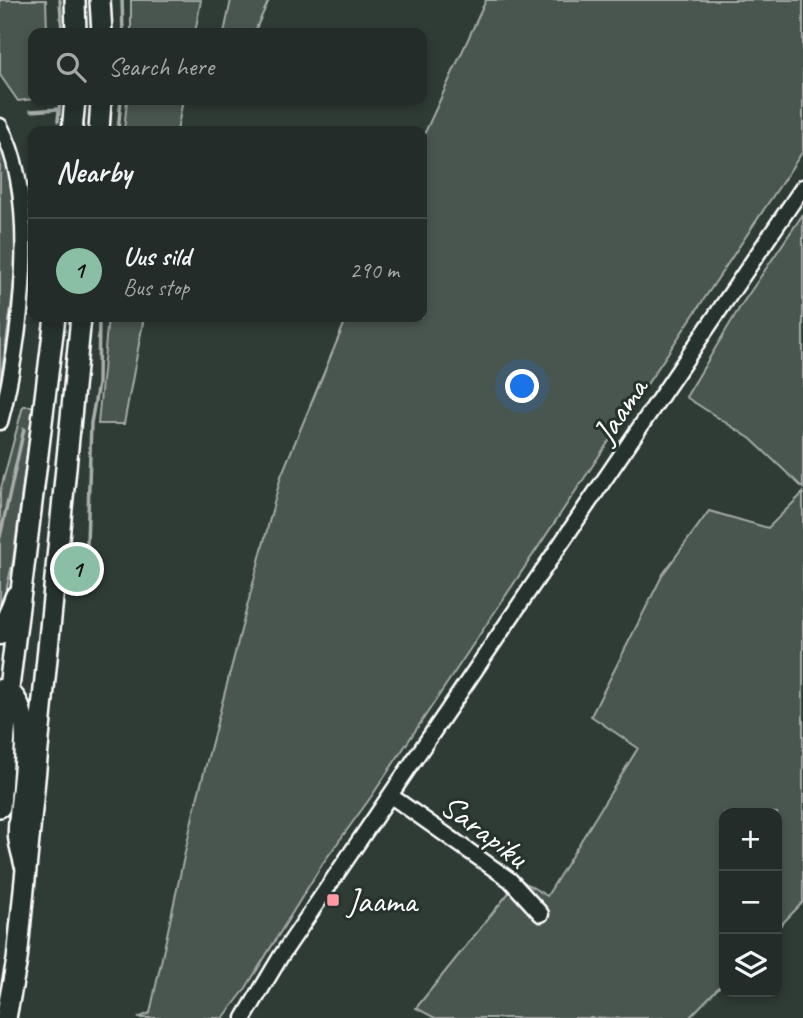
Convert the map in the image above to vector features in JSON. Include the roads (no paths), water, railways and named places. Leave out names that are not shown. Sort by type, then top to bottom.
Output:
[{"type":"highway","points":[[75,0],[76,28]]},
{"type":"highway","points":[[100,0],[102,28]]},
{"type":"highway","points":[[72,126],[75,105]]},
{"type":"highway","points":[[99,126],[101,105]]},
{"type":"highway","points":[[0,807],[1,757],[7,698],[44,425],[54,322]]},
{"type":"highway","points":[[6,1018],[18,960],[81,322]]},
{"type":"main road","points":[[0,635],[18,587],[35,442],[44,425]]},
{"type":"main road","points":[[25,868],[18,836],[25,752],[24,719],[7,698],[36,691],[45,678]]},
{"type":"street","points":[[0,126],[14,160],[23,205],[14,346],[0,422]]},
{"type":"street","name":"Jaama","points":[[244,1016],[281,956],[803,187]]},
{"type":"street","name":"Sarapiku","points":[[391,796],[510,880],[541,914]]},
{"type":"waterway","points":[[60,0],[62,28]]},
{"type":"waterway","points":[[122,0],[123,28]]},
{"type":"waterway","points":[[58,121],[60,105]]},
{"type":"waterway","points":[[118,126],[121,105]]},
{"type":"waterway","points":[[31,111],[59,109]]},
{"type":"waterway","points":[[87,544],[91,423],[98,384],[99,322]]},
{"type":"waterway","points":[[0,537],[24,429]]},
{"type":"place","name":"Uus sild","points":[[77,569]]},
{"type":"place","name":"Jaama","points":[[333,900]]}]
